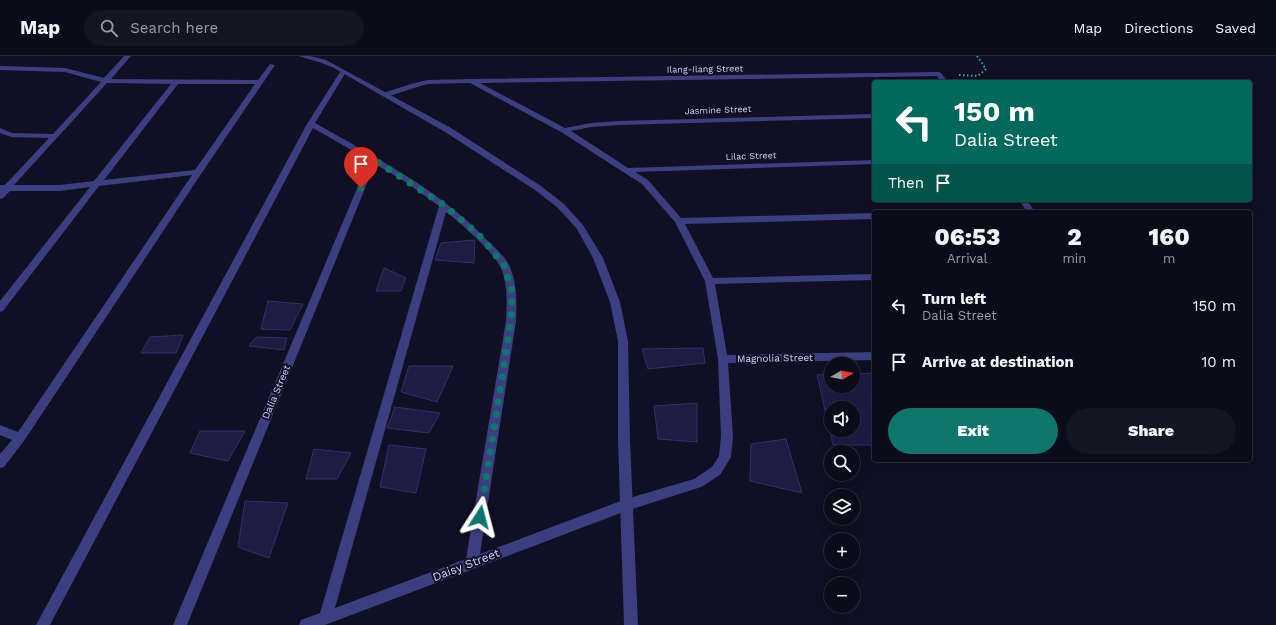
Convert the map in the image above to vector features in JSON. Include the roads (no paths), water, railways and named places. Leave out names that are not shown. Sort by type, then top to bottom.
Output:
[{"type":"street","points":[[0,196],[4,188],[128,56]]},
{"type":"street","points":[[301,56],[324,61],[386,95],[448,130],[538,188],[561,206],[580,227],[598,258],[615,302],[623,341],[626,505],[631,625]]},
{"type":"street","points":[[0,463],[20,438],[198,172],[272,65]]},
{"type":"street","points":[[1,69],[65,70],[106,81],[261,82]]},
{"type":"street","points":[[43,625],[311,124],[343,72]]},
{"type":"street","name":"Ilang-Ilang Street","points":[[386,95],[413,85],[427,82],[939,74],[944,80]]},
{"type":"street","name":"Daisy Street","points":[[306,625],[626,505],[697,483],[716,471],[725,457],[728,436],[723,358],[710,281],[678,221],[645,182],[628,170],[564,130],[471,81]]},
{"type":"street","points":[[0,308],[176,82]]},
{"type":"street","name":"Jasmine Street","points":[[564,130],[591,125],[619,123],[872,116]]},
{"type":"street","points":[[311,124],[373,159],[444,205],[479,235],[504,265],[512,292],[511,321],[472,562]]},
{"type":"street","points":[[0,130],[11,135],[54,136]]},
{"type":"street","name":"Dalia Street","points":[[180,625],[373,159]]},
{"type":"street","name":"Lilac Street","points":[[628,170],[872,162]]},
{"type":"street","points":[[4,188],[60,188],[198,172]]},
{"type":"street","points":[[325,618],[444,205]]},
{"type":"street","points":[[678,221],[872,216]]},
{"type":"street","points":[[710,281],[872,277]]},
{"type":"street","name":"Magnolia Street","points":[[723,358],[872,356]]},
{"type":"street","points":[[0,430],[20,438]]}]
